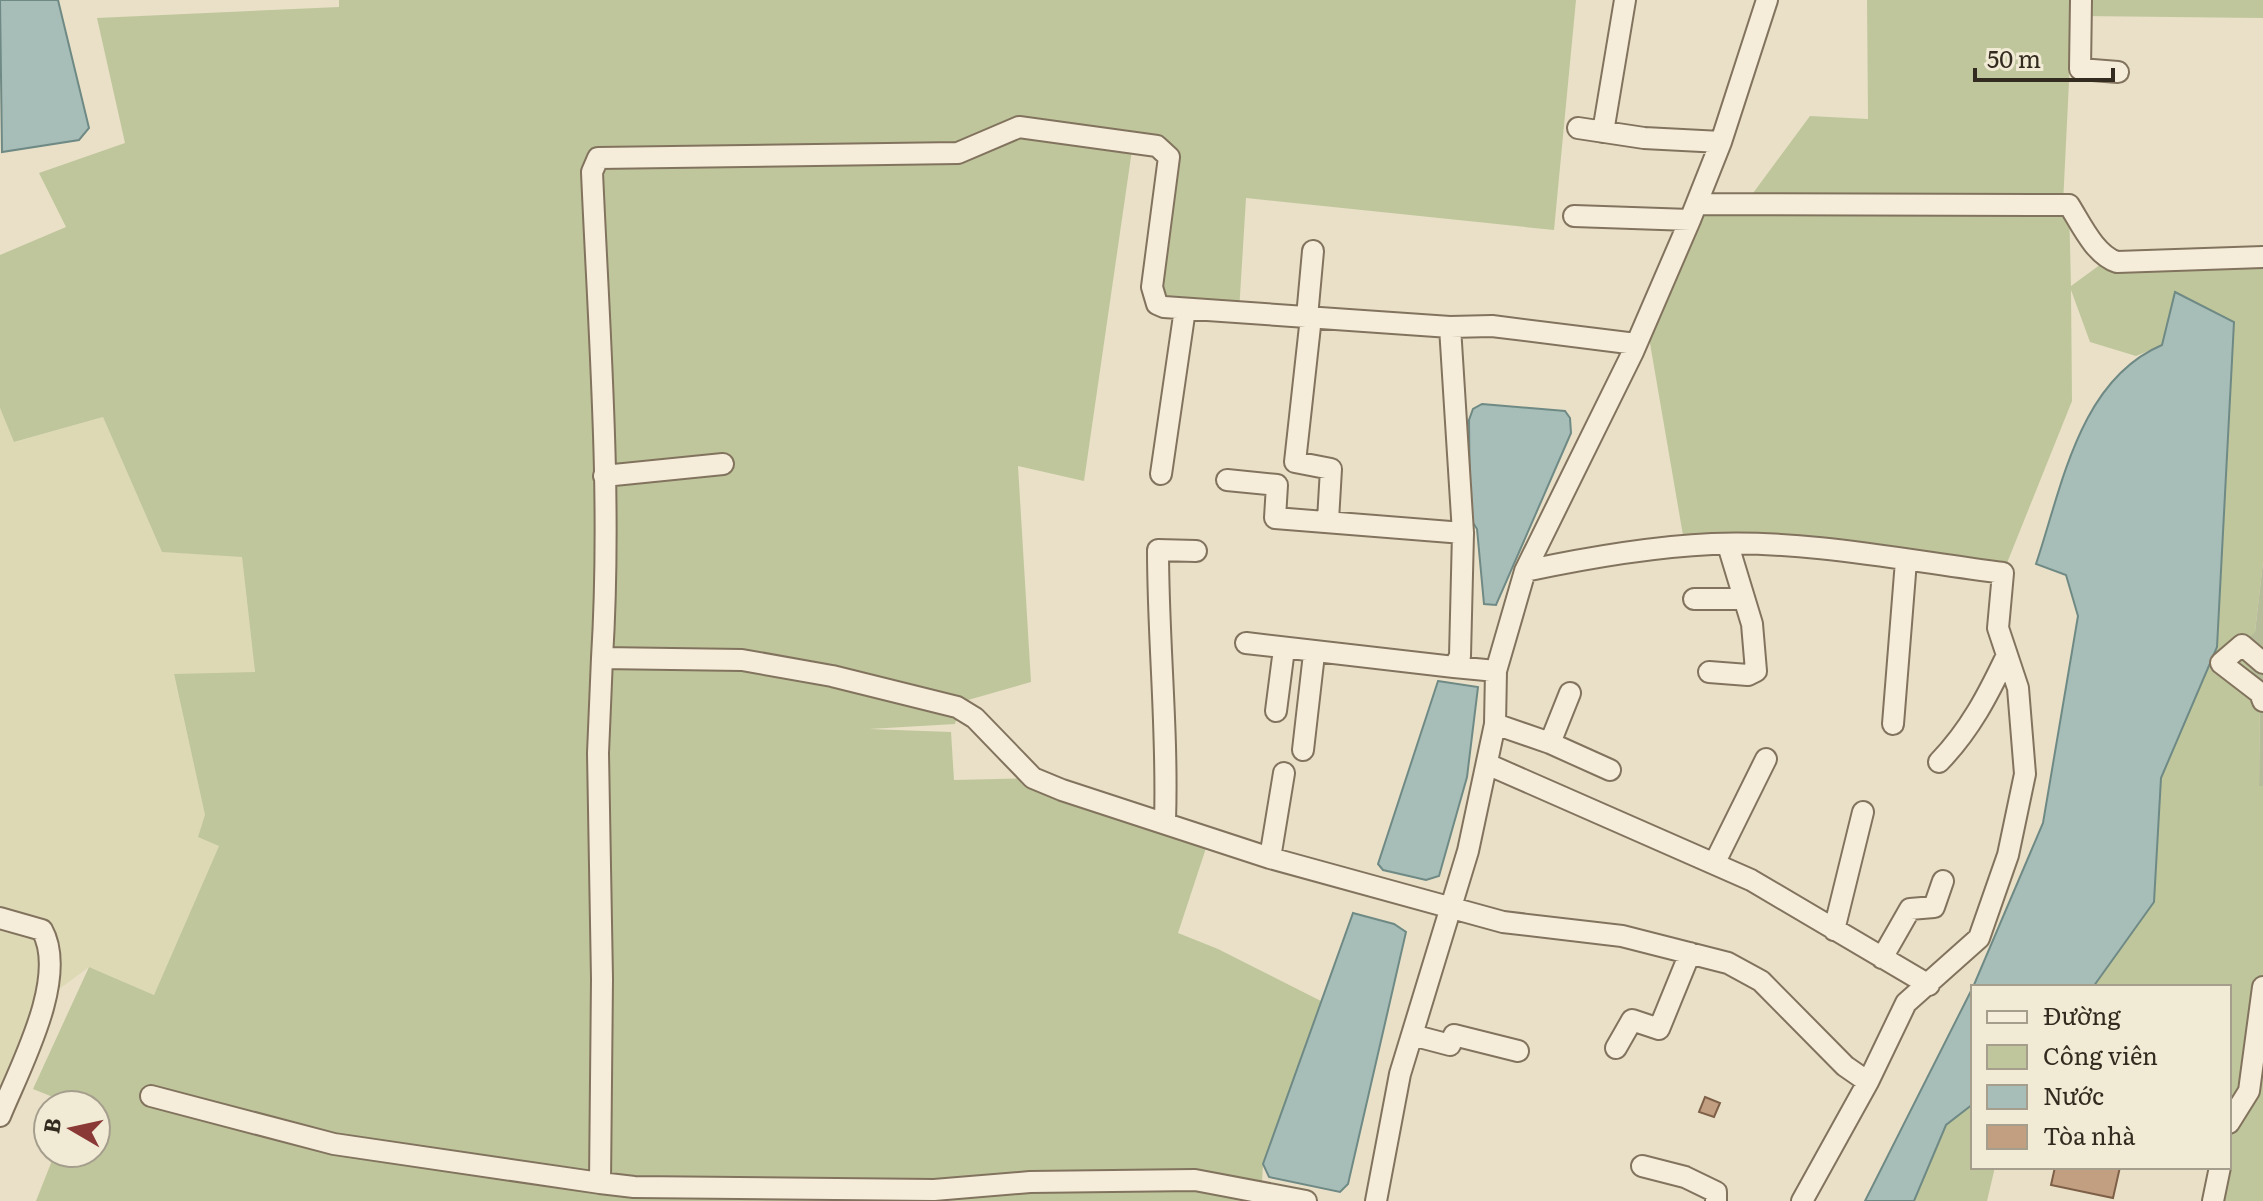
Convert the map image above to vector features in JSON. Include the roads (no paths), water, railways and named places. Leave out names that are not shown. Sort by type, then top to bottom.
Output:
[{"type":"street","points":[[1603,132],[1625,0]]},
{"type":"street","points":[[1376,1201],[1400,1074],[1468,851],[1495,724],[1496,671],[1525,571],[1636,344],[1693,212],[1721,142],[1767,0]]},
{"type":"street","points":[[2081,0],[2080,69],[2118,72]]},
{"type":"street","points":[[600,1183],[602,979],[598,753],[606,596],[592,172],[598,158],[958,153],[1019,127],[1157,146],[1169,157],[1153,295],[1157,304],[1164,307],[1450,327],[1492,326],[1636,344]]},
{"type":"street","points":[[1578,128],[1721,142]]},
{"type":"street","points":[[1574,216],[2069,205],[2095,244],[2108,259],[2117,262],[2263,257]]},
{"type":"street","points":[[1313,251],[1295,462],[1331,469],[1328,520]]},
{"type":"street","points":[[1161,474],[1185,309]]},
{"type":"street","points":[[1450,327],[1463,533],[1460,656],[1454,667]]},
{"type":"street","points":[[604,476],[723,464]]},
{"type":"street","points":[[1227,480],[1277,485],[1275,518],[1463,533]]},
{"type":"street","points":[[1525,571],[1592,556],[1728,545],[1793,546],[2003,573],[1998,628],[2018,688],[2025,774],[2008,855],[1979,938],[1906,1003],[1868,1082],[1802,1201]]},
{"type":"street","points":[[1709,672],[1748,675],[1756,671],[1752,624],[1728,545]]},
{"type":"street","points":[[1165,821],[1168,755],[1158,618],[1158,550],[1196,551]]},
{"type":"street","points":[[1893,724],[1906,561]]},
{"type":"street","points":[[1694,599],[1744,599]]},
{"type":"street","points":[[1246,643],[1314,654],[1496,671]]},
{"type":"street","points":[[2263,663],[2242,645],[2221,663],[2260,693],[2263,701]]},
{"type":"street","points":[[1276,711],[1284,649]]},
{"type":"street","points":[[1303,750],[1314,654]]},
{"type":"street","points":[[1939,762],[1961,739],[1981,709],[2007,655]]},
{"type":"street","points":[[602,658],[742,660],[832,676],[957,707],[975,718],[1033,778],[1062,790],[1165,821],[1270,858],[1451,905],[1503,922],[1622,936],[1728,963],[1761,981],[1845,1066],[1868,1082]]},
{"type":"street","points":[[1550,743],[1570,693]]},
{"type":"street","points":[[1495,724],[1550,743],[1610,770]]},
{"type":"street","points":[[1715,862],[1766,759]]},
{"type":"street","points":[[1487,764],[1751,880],[1929,985]]},
{"type":"street","points":[[1270,858],[1284,773]]},
{"type":"street","points":[[1834,930],[1863,812]]},
{"type":"street","points":[[1882,958],[1910,909],[1934,907],[1943,881]]},
{"type":"street","points":[[0,918],[42,930],[50,945],[47,998],[0,1116]]},
{"type":"street","points":[[1616,1048],[1632,1020],[1659,1029],[1690,953]]},
{"type":"street","points":[[2231,1120],[2249,1091],[2263,987]]},
{"type":"street","points":[[1412,1035],[1447,1045],[1454,1035],[1518,1051]]},
{"type":"street","points":[[151,1096],[334,1144],[600,1183],[634,1194],[934,1190],[1030,1182],[1195,1180],[1306,1201]]},
{"type":"street","points":[[1642,1166],[1685,1177],[1716,1192],[1716,1201]]},
{"type":"street","points":[[2213,1201],[2220,1169]]},
{"type":"water","points":[[0,0],[58,0],[89,128],[79,140],[2,152]]},
{"type":"water","points":[[2175,292],[2234,322],[2217,647],[2161,778],[2154,902],[2094,985],[1974,985],[2043,823],[2078,616],[2066,575],[2036,564],[2065,470],[2093,409],[2111,383],[2134,361],[2162,345]]},
{"type":"water","points":[[1482,404],[1565,411],[1570,418],[1571,433],[1496,605],[1484,604],[1477,529],[1470,518],[1469,420],[1473,409]]},
{"type":"water","points":[[1438,681],[1478,687],[1467,777],[1439,876],[1426,880],[1383,870],[1378,864]]},
{"type":"water","points":[[1353,913],[1394,924],[1406,932],[1348,1184],[1340,1192],[1269,1177],[1263,1164]]},
{"type":"water","points":[[1971,991],[1971,1106],[1946,1125],[1914,1201],[1865,1201]]}]
